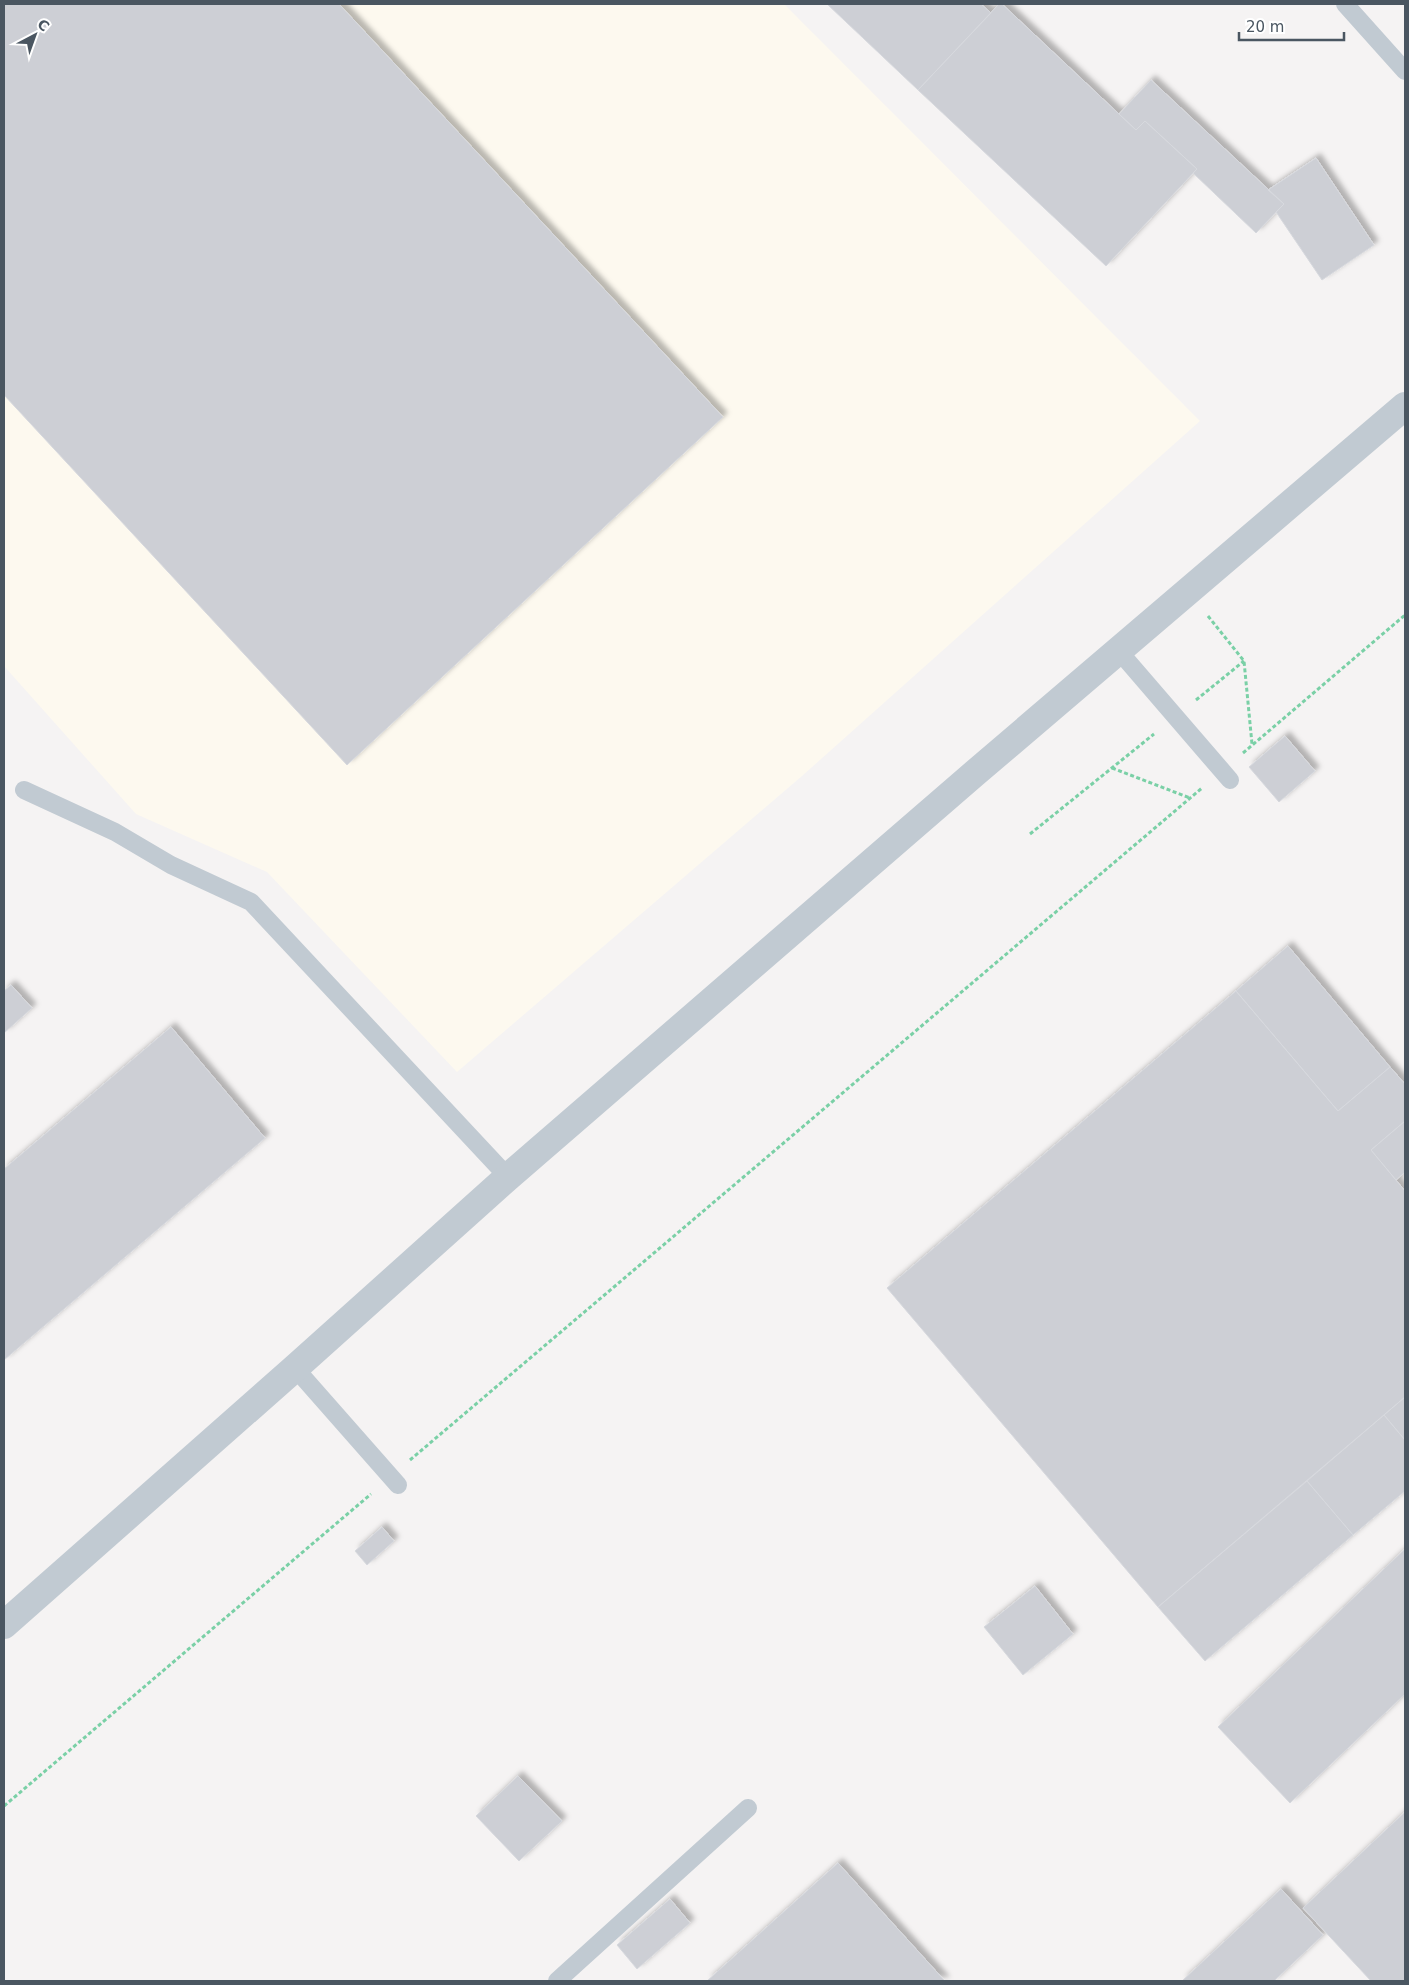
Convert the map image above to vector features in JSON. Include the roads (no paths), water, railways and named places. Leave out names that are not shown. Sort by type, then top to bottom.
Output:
[{"type":"street","points":[[4,1625],[508,1177],[1118,650],[1405,406]]},
{"type":"lane","points":[[1345,4],[1405,71]]},
{"type":"lane","points":[[1118,650],[1226,775]]},
{"type":"lane","points":[[24,790],[115,832],[171,865],[252,902],[508,1177]]},
{"type":"lane","points":[[295,1368],[394,1481]]},
{"type":"lane","points":[[556,1981],[748,1808]]}]
